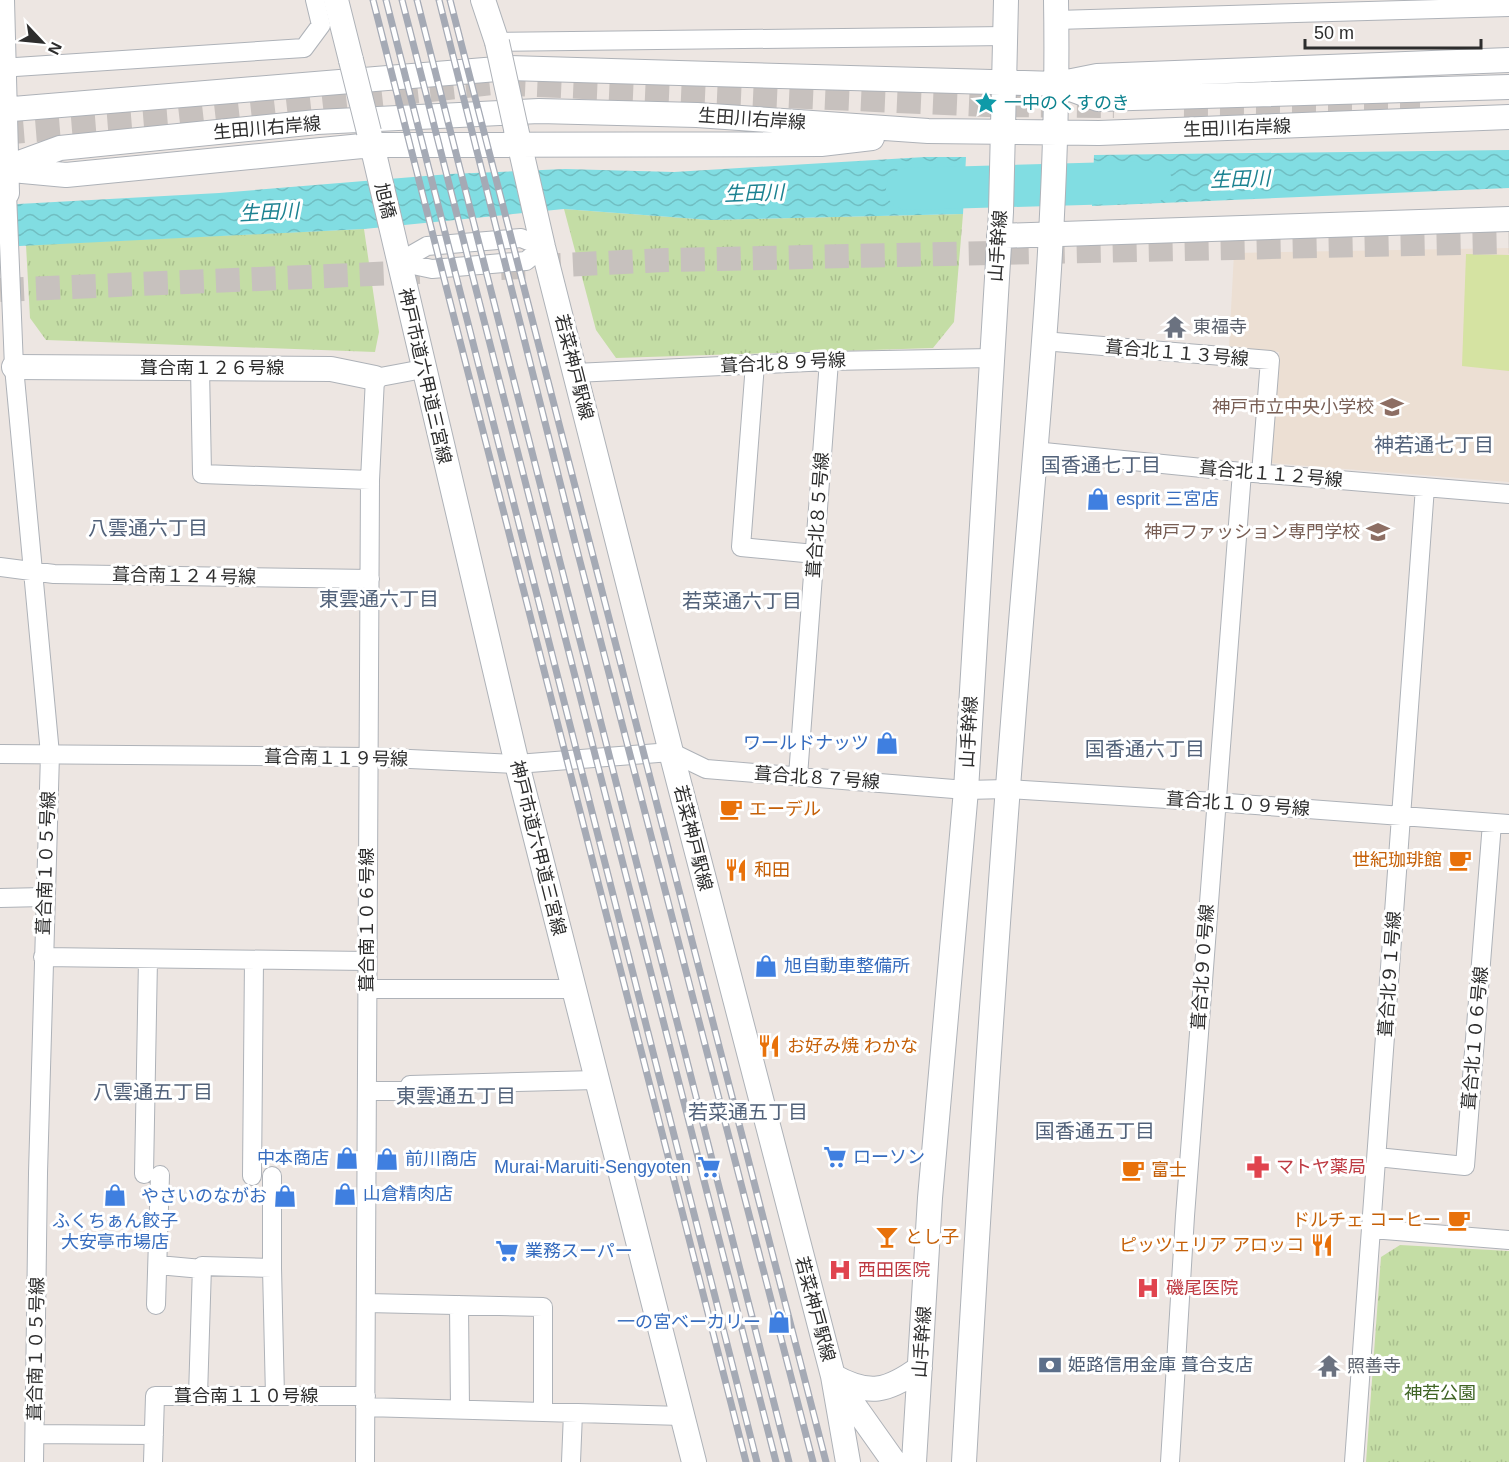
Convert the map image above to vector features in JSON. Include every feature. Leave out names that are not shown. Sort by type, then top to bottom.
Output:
[{"type":"street","points":[[2,0],[4,178],[66,175],[373,149],[821,144],[928,131]]},
{"type":"street","points":[[2,68],[304,48],[321,25],[315,0]]},
{"type":"street","points":[[336,0],[373,149]]},
{"type":"street","points":[[483,0],[497,42],[1006,36]]},
{"type":"street","name":"山手幹線","points":[[914,1462],[930,1198],[966,790],[999,236],[1006,0]]},
{"type":"street","points":[[964,1462],[1007,789],[1053,208],[1057,84],[1056,10],[1465,4],[1509,7]]},
{"type":"street","name":"若菜神戸駅線","points":[[497,42],[543,247],[833,1376],[848,1462]]},
{"type":"street","points":[[1057,84],[1097,76],[1509,60]]},
{"type":"street","name":"生田川右岸線","points":[[2,110],[508,68],[1057,84],[1098,99],[1509,87]]},
{"type":"street","name":"生田川右岸線","points":[[4,178],[60,148],[317,122],[539,111],[697,115],[928,131],[1003,144],[1055,144],[1112,133],[1509,117]]},
{"type":"street","name":"旭橋","points":[[373,149],[392,233]]},
{"type":"street","name":"葺合南１０５号線","points":[[4,178],[9,267],[7,369],[32,571],[50,754],[44,897],[34,1462]]},
{"type":"street","points":[[999,236],[1509,219]]},
{"type":"street","name":"神戸市道六甲道三宮線","points":[[392,233],[517,764],[694,1462]]},
{"type":"street","points":[[399,262],[432,269],[526,261],[543,247]]},
{"type":"street","name":"葺合北１１３号線","points":[[1043,341],[1270,360],[1261,474]]},
{"type":"street","name":"葺合北８９号線","points":[[576,373],[829,361],[992,358]]},
{"type":"street","name":"葺合北８５号線","points":[[798,776],[829,361]]},
{"type":"street","points":[[755,364],[741,547],[815,554]]},
{"type":"street","points":[[200,368],[202,474],[370,480]]},
{"type":"street","name":"葺合南１２６号線","points":[[7,369],[331,369],[375,378],[423,369]]},
{"type":"street","name":"葺合南１０６号線","points":[[364,1462],[367,1303],[366,961],[370,480],[375,378]]},
{"type":"street","name":"葺合北１１２号線","points":[[1034,451],[1261,474],[1509,494]]},
{"type":"street","name":"葺合北９０号線","points":[[1170,1462],[1215,802],[1242,472]]},
{"type":"street","name":"葺合北９１号線","points":[[1354,1462],[1425,487]]},
{"type":"street","name":"葺合南１２４号線","points":[[0,567],[54,574],[369,579]]},
{"type":"street","name":"葺合北８７号線","points":[[671,752],[706,769],[966,790]]},
{"type":"street","name":"葺合南１１９号線","points":[[0,754],[368,757],[517,764],[671,752]]},
{"type":"street","name":"葺合北１０９号線","points":[[966,790],[1007,789],[1215,802],[1500,824]]},
{"type":"street","name":"葺合北１０６号線","points":[[1377,1157],[1465,1166],[1500,824]]},
{"type":"street","points":[[0,897],[44,897]]},
{"type":"street","points":[[43,957],[366,961]]},
{"type":"street","points":[[148,959],[152,1174],[158,1265],[156,1305]]},
{"type":"street","points":[[252,1176],[254,960]]},
{"type":"street","points":[[366,989],[573,989]]},
{"type":"street","points":[[368,1091],[410,1091],[410,1085],[596,1080]]},
{"type":"street","points":[[272,1176],[275,1396]]},
{"type":"street","points":[[1372,1229],[1509,1240]]},
{"type":"street","points":[[158,1265],[202,1269]]},
{"type":"street","points":[[198,1396],[202,1266],[272,1268]]},
{"type":"street","points":[[367,1303],[543,1307],[543,1412]]},
{"type":"street","points":[[459,1305],[460,1410]]},
{"type":"street","points":[[833,1376],[857,1389],[896,1385],[920,1368]]},
{"type":"street","points":[[833,1376],[894,1462]]},
{"type":"street","name":"葺合南１１０号線","points":[[153,1462],[155,1396],[275,1396],[460,1410],[682,1416]]},
{"type":"street","points":[[571,1462],[573,1413]]},
{"type":"street","points":[[35,1434],[154,1436]]},
{"type":"shaded area","name":"神戸市立中央小学校","points":[[1509,248],[1509,482],[1269,463],[1279,352],[1229,348],[1234,253]]},
{"type":"green space","points":[[564,209],[710,220],[963,214],[954,322],[933,348],[616,358],[596,330]]},
{"type":"green space","points":[[364,229],[379,332],[375,352],[46,340],[30,318],[26,245]]},
{"type":"green space","points":[[1466,254],[1509,255],[1509,371],[1462,366]]},
{"type":"green space","name":"神若公園","points":[[1400,1245],[1509,1251],[1509,1462],[1366,1462],[1381,1257]]},
{"type":"water","points":[[1509,150],[1509,188],[1092,206],[1094,155]]},
{"type":"water","points":[[925,157],[966,157],[963,214],[710,220],[564,209],[364,229],[0,247],[0,205],[219,193],[450,174],[565,169],[674,172]]},
{"type":"waterway","name":"生田川","points":[[907,189],[1151,182]]},
{"type":"tunnel","points":[[0,133],[173,119],[492,83],[988,105],[1114,106]]},
{"type":"tunnel","points":[[1184,107],[1420,109]]},
{"type":"tunnel","points":[[501,268],[666,260],[1509,242]]},
{"type":"tunnel","points":[[0,290],[421,272]]},
{"type":"railway","points":[[373,0],[746,1462]]},
{"type":"railway","points":[[386,0],[757,1462]]},
{"type":"railway","points":[[402,0],[776,1462]]},
{"type":"railway","points":[[417,0],[789,1462]]},
{"type":"railway","points":[[439,0],[575,542],[813,1462]]},
{"type":"railway","points":[[450,0],[826,1462]]},
{"type":"place","name":"一中のくすのき","points":[[986,103]]},
{"type":"place","name":"東福寺","points":[[1175,327]]},
{"type":"place","name":"神戸市立中央小学校","points":[[1392,407]]},
{"type":"place","name":"esprit 三宮店","points":[[1098,499]]},
{"type":"place","name":"神戸ファッション専門学校","points":[[1378,532]]},
{"type":"place","name":"ワールドナッツ","points":[[887,743]]},
{"type":"place","name":"エーデル","points":[[731,809]]},
{"type":"place","name":"世紀珈琲館","points":[[1460,860]]},
{"type":"place","name":"和田","points":[[736,870]]},
{"type":"place","name":"旭自動車整備所","points":[[766,966]]},
{"type":"place","name":"お好み焼 わかな","points":[[769,1046]]},
{"type":"place","name":"ローソン","points":[[835,1157]]},
{"type":"place","name":"中本商店","points":[[347,1158]]},
{"type":"place","name":"前川商店","points":[[387,1159]]},
{"type":"place","name":"Murai-Maruiti-Sengyoten","points":[[709,1167]]},
{"type":"place","name":"マトヤ薬局","points":[[1258,1167]]},
{"type":"place","name":"富士","points":[[1133,1170]]},
{"type":"place","name":"山倉精肉店","points":[[345,1194]]},
{"type":"place","name":"ふくちぁん餃子 大安亭市場店","points":[[115,1195]]},
{"type":"place","name":"やさいのながお","points":[[285,1196]]},
{"type":"place","name":"ドルチェ コーヒー","points":[[1459,1220]]},
{"type":"place","name":"とし子","points":[[887,1237]]},
{"type":"place","name":"ピッツェリア アロッコ","points":[[1322,1245]]},
{"type":"place","name":"業務スーパー","points":[[507,1251]]},
{"type":"place","name":"西田医院","points":[[840,1270]]},
{"type":"place","name":"磯尾医院","points":[[1148,1288]]},
{"type":"place","name":"一の宮ベーカリー","points":[[779,1322]]},
{"type":"place","name":"姫路信用金庫 葺合支店","points":[[1050,1365]]},
{"type":"place","name":"照善寺","points":[[1329,1366]]},
{"type":"district","name":"神若通七丁目","points":[[1434,445]]},
{"type":"district","name":"国香通七丁目","points":[[1101,465]]},
{"type":"district","name":"八雲通六丁目","points":[[148,528]]},
{"type":"district","name":"東雲通六丁目","points":[[379,599]]},
{"type":"district","name":"若菜通六丁目","points":[[742,601]]},
{"type":"district","name":"国香通六丁目","points":[[1145,749]]},
{"type":"district","name":"八雲通五丁目","points":[[153,1092]]},
{"type":"district","name":"東雲通五丁目","points":[[456,1096]]},
{"type":"district","name":"若菜通五丁目","points":[[748,1112]]},
{"type":"district","name":"国香通五丁目","points":[[1095,1131]]}]
